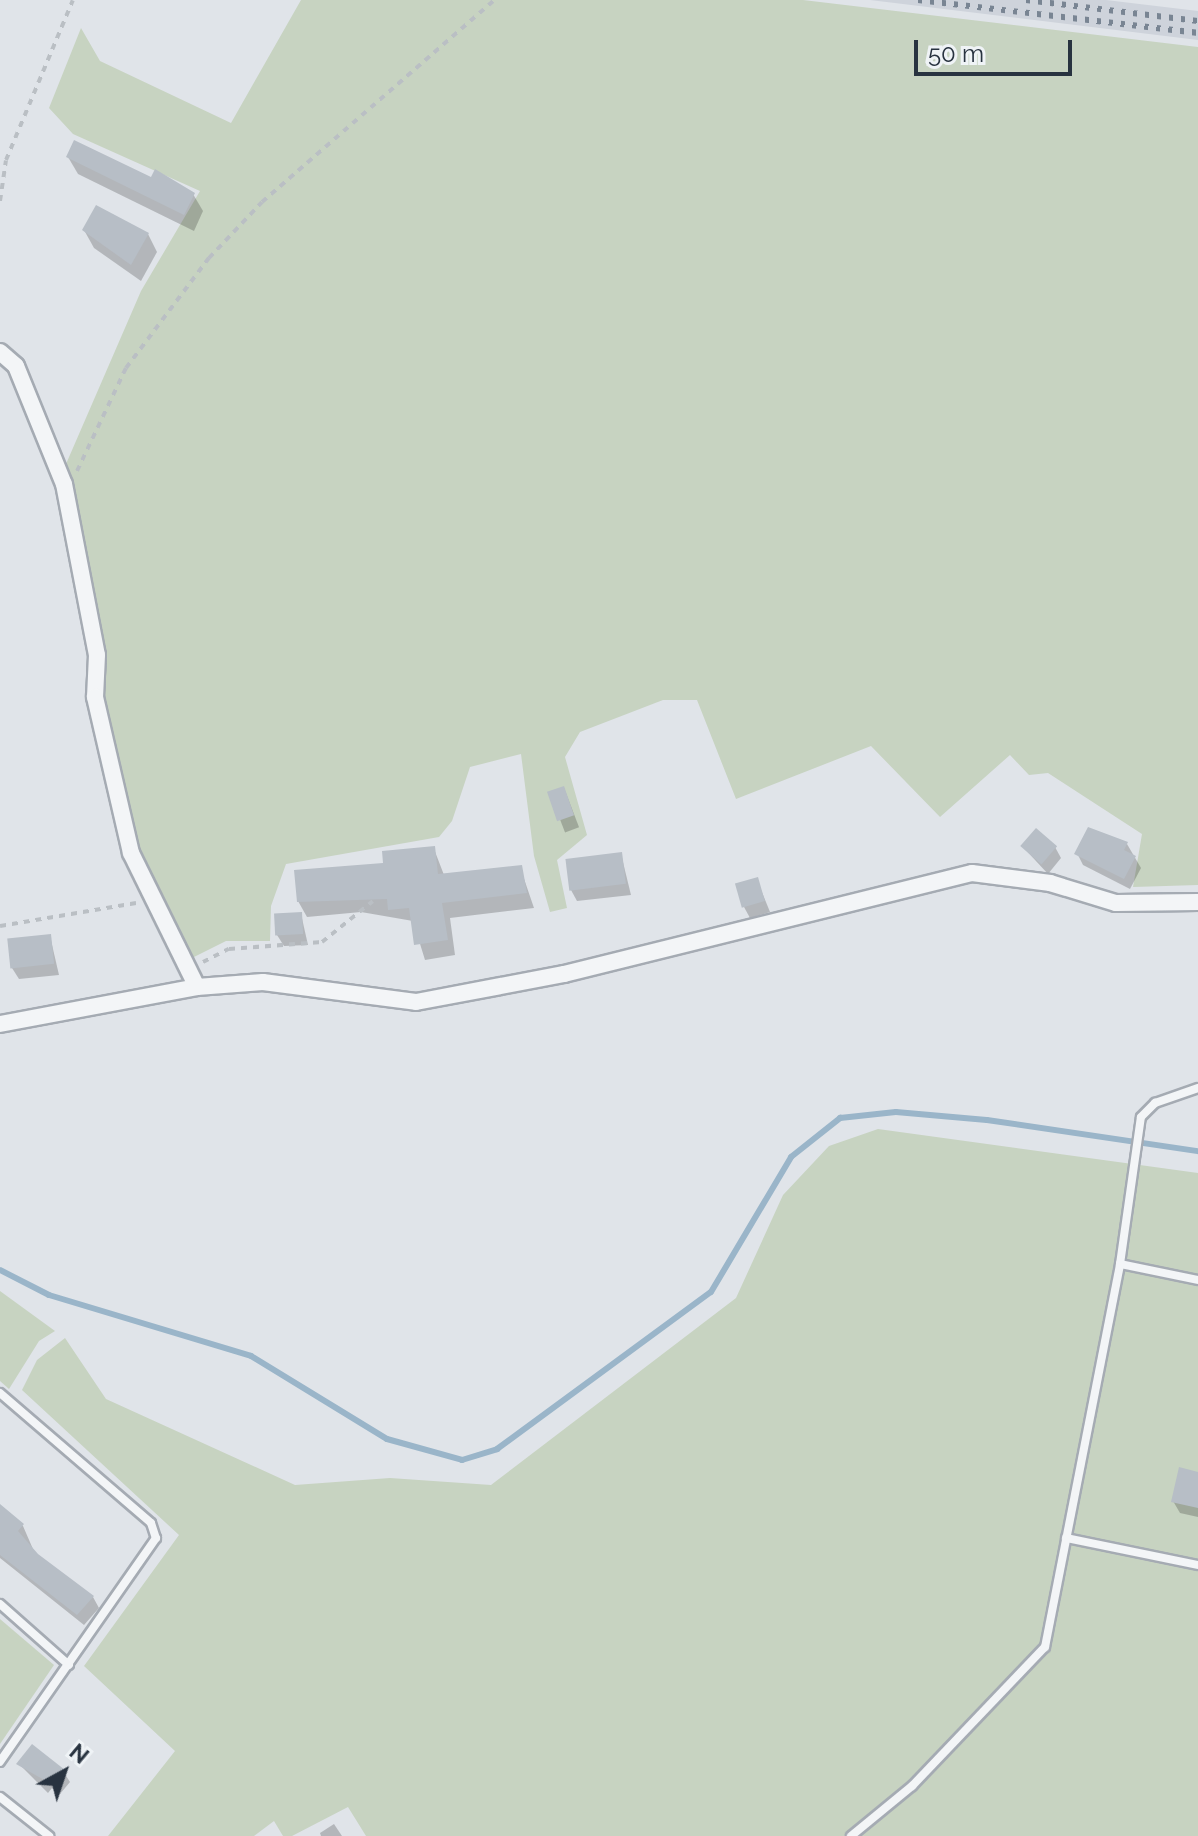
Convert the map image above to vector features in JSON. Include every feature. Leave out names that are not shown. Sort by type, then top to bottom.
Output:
[{"type":"street","points":[[0,352],[16,366],[64,484],[97,655],[95,697],[131,853],[197,987]]},
{"type":"street","points":[[0,1024],[197,987],[263,982],[416,1002],[564,974],[972,873],[1050,883],[1116,903],[1198,902]]},
{"type":"lane","points":[[851,1836],[1036,1663],[1066,1538],[1120,1264],[1140,1127],[1146,1108],[1198,1088]]},
{"type":"lane","points":[[1120,1264],[1198,1280]]},
{"type":"lane","points":[[0,1393],[151,1523],[156,1538],[0,1762]]},
{"type":"lane","points":[[1066,1538],[1198,1565]]},
{"type":"lane","points":[[0,1604],[69,1665]]},
{"type":"lane","points":[[0,1797],[49,1836]]},
{"type":"path","points":[[0,201],[6,160],[73,0]]},
{"type":"path","points":[[64,484],[126,368],[209,258],[262,202],[494,0]]},
{"type":"path","points":[[0,926],[152,900]]},
{"type":"path","points":[[190,970],[229,949],[322,942],[373,901]]},
{"type":"shaded area","points":[[870,0],[1106,0],[1198,11],[1198,40]]},
{"type":"green space","points":[[301,0],[803,0],[1198,47],[1198,885],[1133,887],[1142,834],[1048,773],[1029,775],[1010,755],[940,817],[871,746],[736,799],[697,700],[663,700],[580,732],[565,757],[587,835],[557,860],[567,908],[550,912],[534,856],[521,754],[470,767],[452,821],[439,837],[286,864],[271,906],[270,941],[226,941],[192,958],[139,852],[102,695],[66,464],[141,291],[200,191],[73,134],[49,108],[81,28],[100,61],[231,123]]},
{"type":"green space","points":[[878,1129],[1198,1173],[1198,1836],[366,1836],[348,1807],[292,1836],[283,1836],[274,1821],[254,1836],[108,1836],[175,1751],[84,1666],[179,1535],[22,1390],[37,1360],[65,1338],[106,1399],[295,1485],[390,1478],[491,1485],[736,1298],[783,1195],[829,1146]]},
{"type":"green space","points":[[0,1291],[55,1331],[39,1341],[9,1389],[0,1381]]},
{"type":"green space","points":[[0,1619],[54,1665],[0,1744]]},
{"type":"building","points":[[74,140],[151,177],[155,169],[195,193],[184,215],[66,157]]},
{"type":"building","points":[[96,205],[149,233],[131,265],[82,230]]},
{"type":"building","points":[[564,786],[574,815],[557,821],[547,792]]},
{"type":"building","points":[[1088,827],[1128,842],[1124,850],[1136,856],[1124,879],[1074,854]]},
{"type":"building","points":[[1036,828],[1057,846],[1041,864],[1020,846]]},
{"type":"building","points":[[435,846],[438,874],[522,865],[527,893],[442,903],[448,940],[414,945],[409,908],[388,910],[387,899],[297,902],[294,870],[383,863],[382,851]]},
{"type":"building","points":[[622,852],[626,884],[569,891],[565,859]]},
{"type":"building","points":[[758,877],[765,901],[742,908],[735,884]]},
{"type":"building","points":[[302,912],[303,934],[275,935],[274,913]]},
{"type":"building","points":[[51,934],[54,964],[10,968],[7,939]]},
{"type":"building","points":[[1179,1467],[1198,1472],[1198,1508],[1171,1502]]},
{"type":"building","points":[[0,1504],[24,1524],[18,1531],[38,1554],[94,1596],[77,1615],[0,1555]]},
{"type":"building","points":[[32,1744],[65,1770],[53,1785],[16,1764]]},
{"type":"waterway","points":[[0,1270],[49,1295],[251,1356],[387,1439],[462,1460],[497,1449],[711,1292],[791,1157],[840,1118],[896,1112],[987,1120],[1198,1151]]},
{"type":"railway","points":[[918,0],[1198,33]]},
{"type":"railway","points":[[1026,0],[1198,21]]}]
